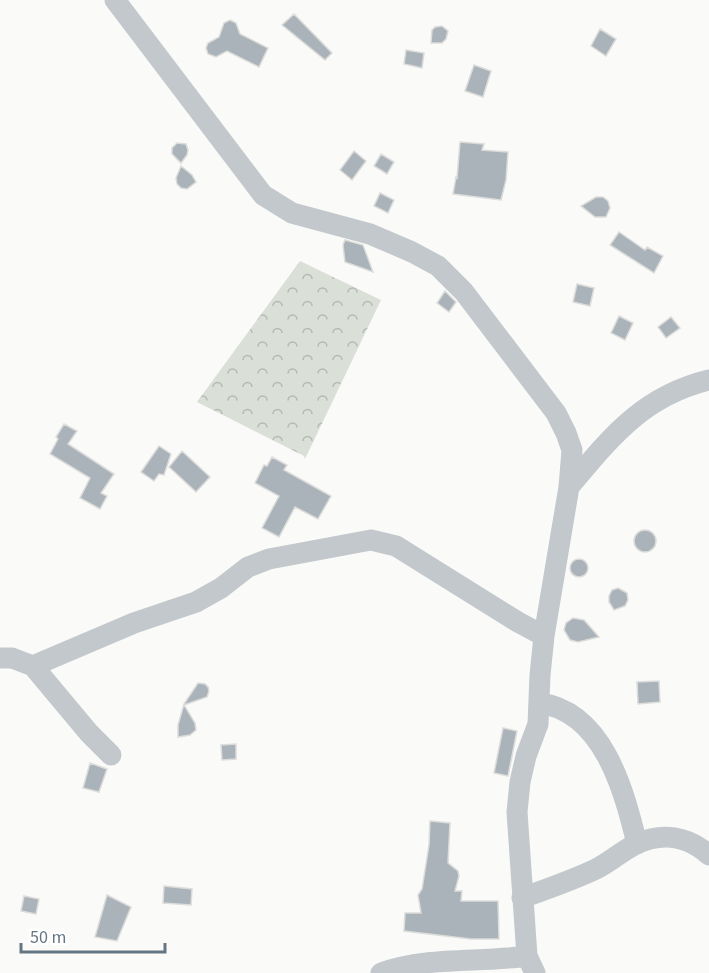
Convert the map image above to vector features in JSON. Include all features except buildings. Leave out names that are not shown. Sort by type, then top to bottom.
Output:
[{"type":"street","points":[[115,0],[263,195],[292,213],[369,234],[438,266],[464,292],[556,412],[572,450],[569,487],[544,636],[538,723],[526,756],[517,812],[522,898],[531,965],[488,960],[448,960],[381,973]]},
{"type":"street","points":[[569,487],[609,440],[654,401],[689,385],[709,380]]},
{"type":"street","points":[[33,666],[134,623],[196,602],[221,588],[248,567],[269,559],[371,540],[396,546],[544,636]]},
{"type":"street","points":[[0,658],[12,658],[33,666],[89,733],[111,755]]},
{"type":"street","points":[[539,703],[555,705],[572,714],[590,730],[620,783],[637,844]]},
{"type":"street","points":[[522,898],[597,868],[637,844],[667,837],[687,839],[700,846],[709,855]]},
{"type":"green space","points":[[300,261],[381,300],[305,459],[304,456],[197,402]]}]
